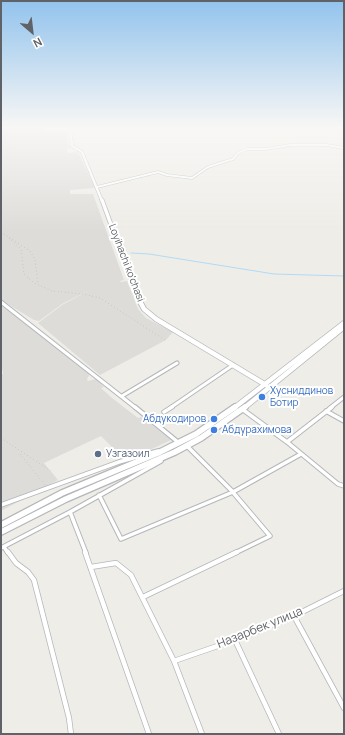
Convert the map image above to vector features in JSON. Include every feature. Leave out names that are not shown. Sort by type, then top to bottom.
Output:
[{"type":"main road","name":"Loyihachi ko'chasi","points":[[86,162],[97,187],[133,287],[144,309],[156,319],[267,385]]},
{"type":"main road","points":[[1,532],[94,485],[187,446],[242,409],[267,385],[344,323]]},
{"type":"main road","points":[[1,525],[62,493],[171,447],[213,423],[267,385],[344,327]]},
{"type":"street","points":[[97,187],[158,172],[167,175],[192,178],[208,167],[226,162]]},
{"type":"street","points":[[1,302],[122,396],[178,443]]},
{"type":"street","points":[[122,396],[176,363]]},
{"type":"street","points":[[164,412],[233,365]]},
{"type":"street","points":[[287,442],[344,397]]},
{"type":"street","points":[[242,409],[287,442],[338,484],[344,486]]},
{"type":"street","points":[[326,411],[344,421]]},
{"type":"street","points":[[143,597],[270,536],[233,492],[187,446]]},
{"type":"street","points":[[1,505],[118,462],[171,447]]},
{"type":"street","points":[[71,734],[69,718],[34,580],[28,572],[16,563],[3,547],[70,512],[99,494],[175,452]]},
{"type":"street","points":[[99,494],[121,539],[233,492],[301,454]]},
{"type":"street","points":[[70,512],[91,567],[149,734]]},
{"type":"street","points":[[91,567],[116,563],[131,575],[174,661],[202,734]]},
{"type":"street","name":"Назарбек улица","points":[[174,661],[235,640],[294,616],[344,591]]},
{"type":"street","points":[[294,616],[344,708]]},
{"type":"street","points":[[235,640],[279,734]]},
{"type":"shaded area","points":[[1,162],[83,162],[95,188],[70,190],[70,194],[93,194],[124,280],[120,281],[127,281],[138,309],[146,318],[173,332],[166,340],[100,375],[38,323],[62,305],[92,289],[62,304],[39,321],[34,320],[1,300]]},
{"type":"shaded area","points":[[1,305],[90,374],[87,379],[88,381],[96,379],[104,387],[101,388],[112,398],[138,418],[142,417],[171,440],[126,461],[101,436],[44,463],[58,480],[3,510],[1,508],[1,374],[3,374],[1,361]]},
{"type":"waterway","points":[[131,253],[149,254],[274,274],[344,276]]},
{"type":"railway","points":[[1,232],[30,251],[35,259],[38,284]]},
{"type":"railway","points":[[9,238],[21,249],[24,274],[34,283],[52,291],[83,294],[100,298],[165,340]]},
{"type":"railway","points":[[1,438],[51,471]]},
{"type":"railway","points":[[20,454],[45,485]]},
{"type":"place","name":"Хусниддинов Ботир","points":[[262,397]]},
{"type":"place","name":"Абдукодиров","points":[[214,419]]},
{"type":"place","name":"Абдурахимова","points":[[214,430]]},
{"type":"place","name":"Узгазоил","points":[[98,454]]}]
